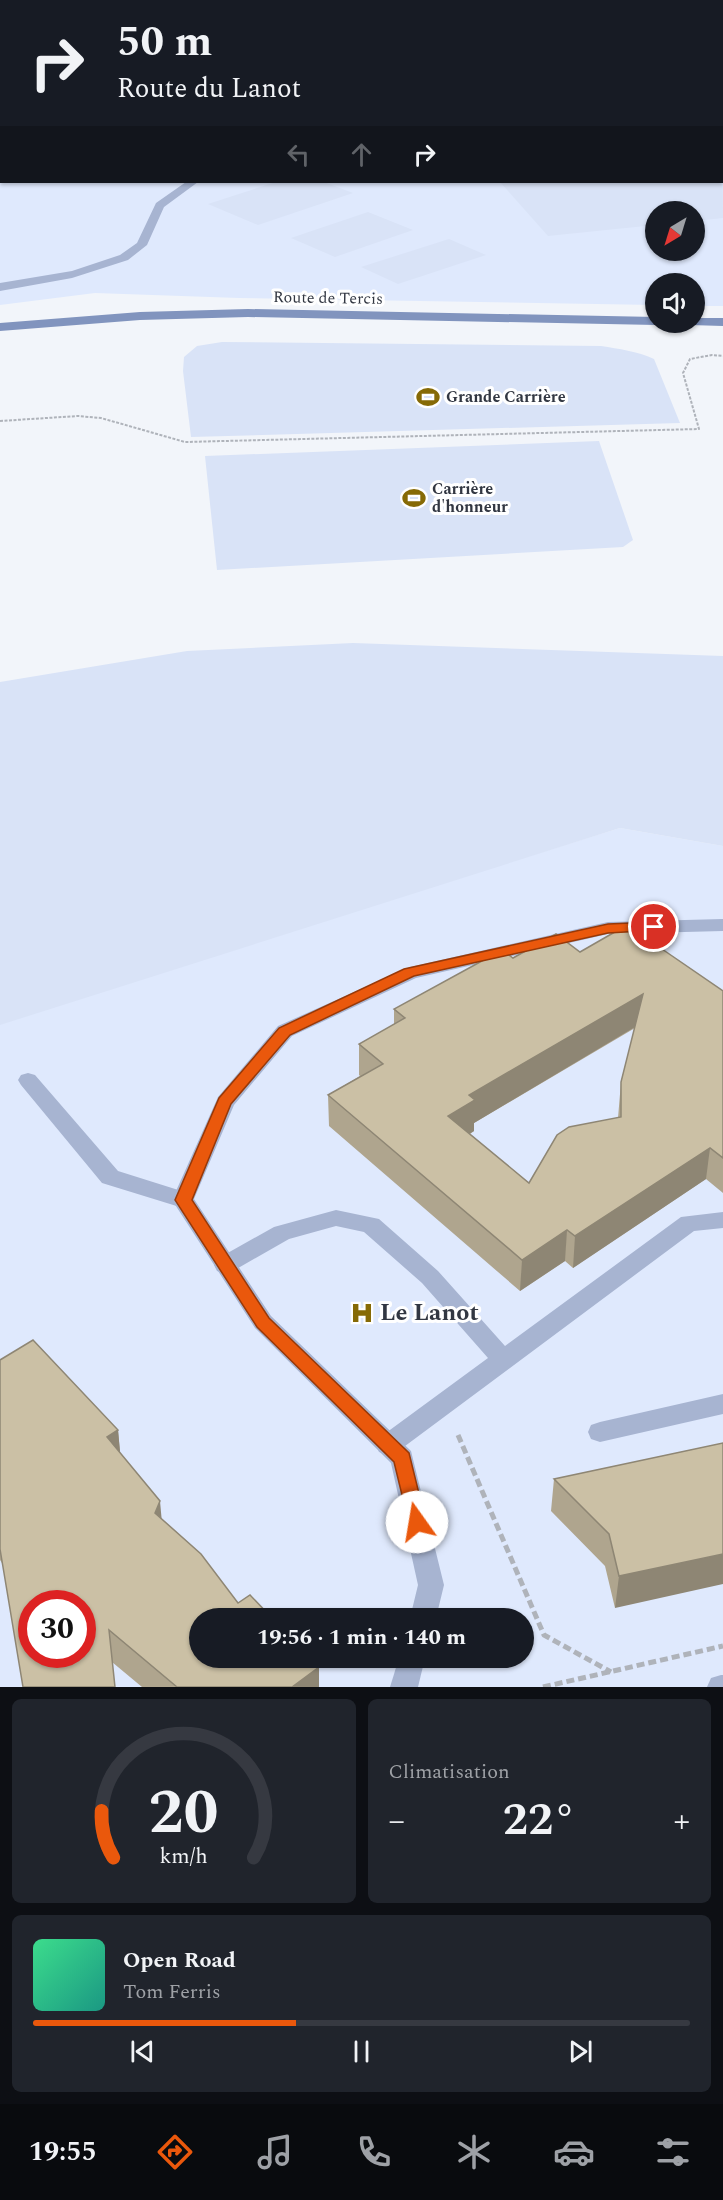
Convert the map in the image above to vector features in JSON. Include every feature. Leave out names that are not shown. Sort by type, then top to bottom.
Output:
[{"type":"main road","name":"Route de Tercis","points":[[0,327],[140,316],[248,313],[645,321]]},
{"type":"main road","points":[[705,322],[723,322]]},
{"type":"street","points":[[0,287],[83,272],[113,262],[137,250],[148,238],[152,221],[160,205],[174,193],[192,183]]},
{"type":"street","points":[[183,1200],[225,1102],[285,1032],[410,973],[608,928],[723,925]]},
{"type":"street","points":[[28,1080],[110,1177],[183,1200],[263,1322],[402,1458],[431,1586],[426,1608]]},
{"type":"street","points":[[225,1265],[282,1233],[336,1218],[371,1226],[430,1276],[503,1359]]},
{"type":"street","points":[[388,1445],[689,1223],[723,1220]]},
{"type":"street","points":[[600,1432],[723,1404]]},
{"type":"street","points":[[404,1687],[409,1668]]},
{"type":"path","points":[[0,421],[78,416],[101,417],[185,442],[699,429],[683,373],[690,359],[712,355],[723,356]]},
{"type":"path","points":[[444,1403],[544,1635],[611,1672]]},
{"type":"path","points":[[543,1687],[723,1646]]},
{"type":"shaded area","points":[[0,183],[723,183],[723,306],[705,306],[705,273],[645,273],[645,305],[239,298],[95,293],[0,305]]},
{"type":"shaded area","points":[[273,183],[327,183],[353,193],[258,225],[208,204]]},
{"type":"shaded area","points":[[501,183],[723,183],[723,218],[705,220],[705,201],[645,201],[645,226],[548,236]]},
{"type":"shaded area","points":[[368,212],[413,230],[335,257],[291,238]]},
{"type":"shaded area","points":[[449,239],[486,255],[398,284],[361,267]]},
{"type":"shaded area","name":"Grande Carrière","points":[[222,342],[601,346],[621,349],[654,359],[680,423],[191,437],[183,371],[184,357],[197,346]]},
{"type":"shaded area","name":"Carrière d'honneur","points":[[599,441],[633,540],[623,547],[217,570],[205,456]]},
{"type":"shaded area","points":[[353,643],[723,656],[723,846],[620,828],[0,1025],[0,682],[187,651]]},
{"type":"shaded area","name":"Le Lanot","points":[[620,828],[723,846],[723,1687],[0,1687],[0,1023],[107,987]]},
{"type":"building","points":[[627,925],[723,991],[723,1158],[710,1148],[575,1236],[567,1230],[522,1260],[328,1095],[383,1064],[359,1044],[405,1018],[394,1009],[502,950],[513,958],[556,934],[580,952]],"holes":[[[643,994],[621,1082],[621,1117],[569,1127],[557,1135],[529,1183],[448,1116],[475,1100],[469,1095]]]},
{"type":"building","points":[[33,1340],[118,1430],[107,1437],[160,1501],[155,1513],[201,1554],[238,1603],[250,1595],[262,1608],[189,1608],[189,1668],[318,1668],[292,1687],[177,1687],[109,1630],[115,1687],[23,1687],[20,1668],[96,1668],[96,1590],[18,1590],[18,1657],[0,1549],[0,1360]]},
{"type":"building","points":[[723,1443],[723,1554],[619,1576],[609,1534],[554,1479]]},
{"type":"place","name":"Grande Carrière","points":[[428,397]]},
{"type":"place","name":"Carrière d'honneur","points":[[414,498]]},
{"type":"place","name":"Le Lanot","points":[[362,1313]]},
{"type":"route","points":[[417,1522],[402,1458],[263,1322],[183,1200],[225,1102],[285,1032],[410,973],[608,928],[654,927]]}]
